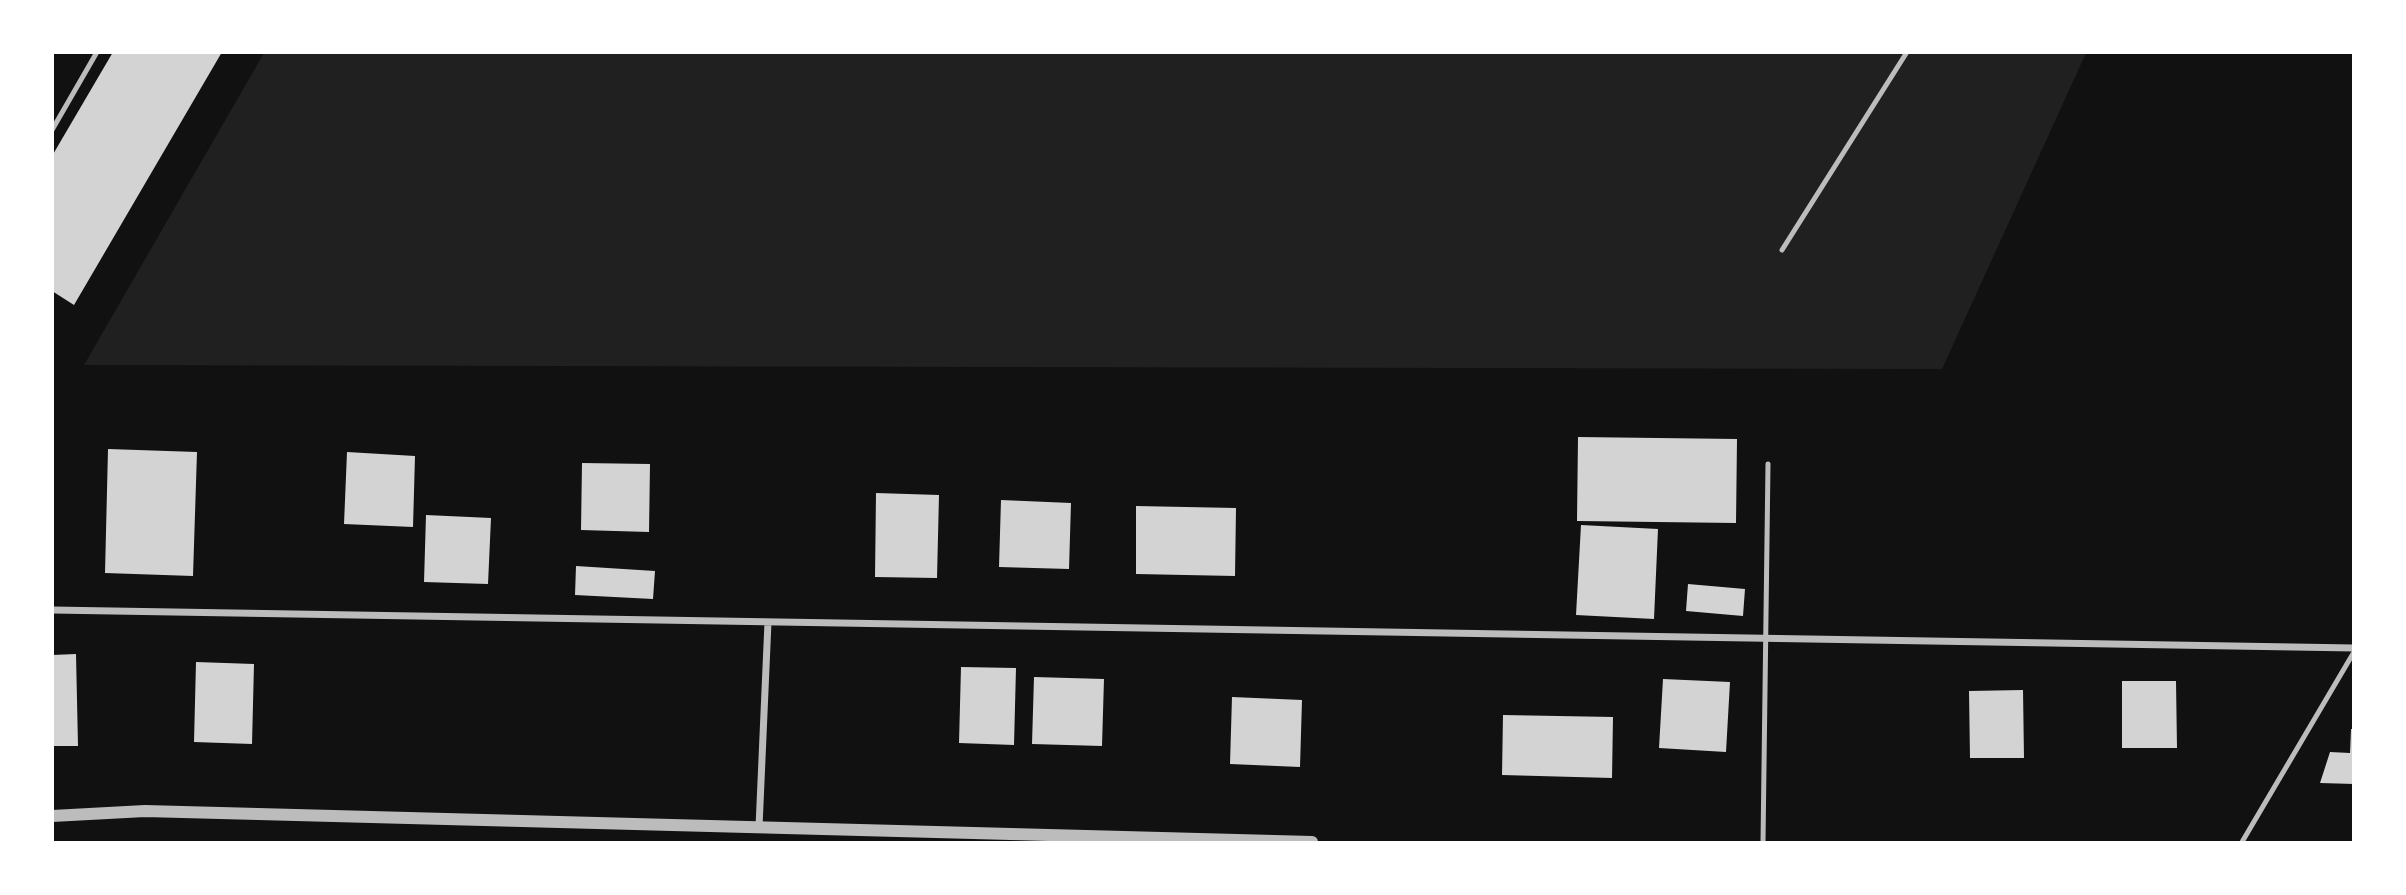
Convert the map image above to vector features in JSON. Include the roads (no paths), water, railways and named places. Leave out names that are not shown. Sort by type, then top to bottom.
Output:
[{"type":"street","points":[[52,610],[2354,650]]},
{"type":"street","points":[[759,827],[768,622]]},
{"type":"street","points":[[52,816],[145,811],[1312,842]]},
{"type":"lane","points":[[52,130],[97,52]]},
{"type":"lane","points":[[1782,250],[1907,52]]},
{"type":"lane","points":[[1763,842],[1768,464]]},
{"type":"lane","points":[[2242,842],[2354,650]]}]
